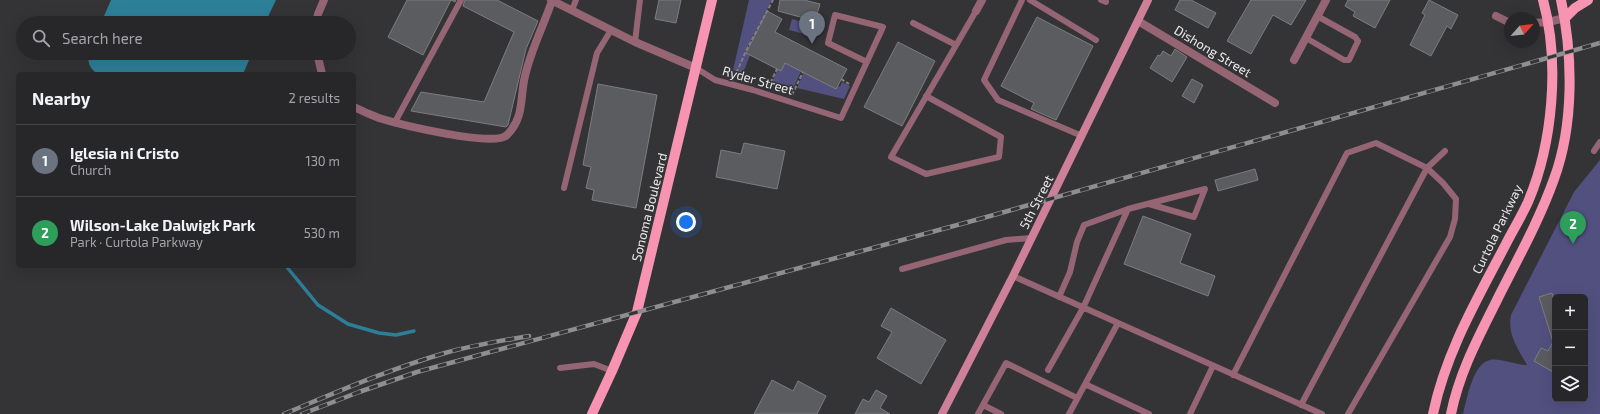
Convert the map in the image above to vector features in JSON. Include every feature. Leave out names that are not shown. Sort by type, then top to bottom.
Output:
[{"type":"main road","name":"Sonoma Boulevard","points":[[592,414],[637,312],[712,0]]},
{"type":"main road","name":"Curtola Parkway","points":[[1433,414],[1436,397],[1449,358],[1474,305],[1528,202],[1538,172],[1546,141],[1551,101],[1552,57],[1548,22],[1543,0]]},
{"type":"main road","points":[[1451,414],[1454,400],[1469,358],[1540,214],[1555,178],[1564,140],[1568,100],[1569,52],[1565,18],[1561,0]]},
{"type":"main road","points":[[1565,18],[1575,8],[1588,0]]},
{"type":"street","points":[[318,16],[324,0]]},
{"type":"street","points":[[356,108],[395,122],[420,129],[469,137],[500,140],[507,136],[519,118],[525,73],[552,0]]},
{"type":"street","name":"Ryder Street","points":[[552,0],[635,42],[696,68]]},
{"type":"street","points":[[976,11],[982,0]]},
{"type":"street","name":"5th Street","points":[[942,414],[1013,276],[1148,0]]},
{"type":"street","points":[[1294,60],[1326,0]]},
{"type":"street","points":[[1496,16],[1504,20]]},
{"type":"street","points":[[1540,22],[1548,22],[1565,18]]},
{"type":"street","name":"Dishong Street","points":[[1138,21],[1275,103]]},
{"type":"street","points":[[319,60],[322,72]]},
{"type":"lane","points":[[395,122],[461,0]]},
{"type":"lane","points":[[572,10],[576,0]]},
{"type":"lane","points":[[635,42],[640,0]]},
{"type":"lane","points":[[1022,0],[984,80],[998,100],[1082,136]]},
{"type":"lane","points":[[1030,0],[1096,40]]},
{"type":"lane","points":[[926,96],[1001,136],[999,157],[926,174],[891,157],[926,96],[976,11]]},
{"type":"lane","name":"Ryder Street","points":[[696,68],[715,80],[789,101],[841,118],[884,27],[835,15],[828,43],[867,62]]},
{"type":"lane","points":[[1306,38],[1344,60],[1349,60],[1358,42],[1355,37],[1317,16]]},
{"type":"lane","points":[[913,23],[956,45]]},
{"type":"lane","points":[[564,188],[597,53],[611,30]]},
{"type":"lane","points":[[1594,151],[1600,142]]},
{"type":"lane","points":[[1234,375],[1347,153],[1376,143],[1427,168],[1443,183],[1456,199],[1455,219],[1450,236],[1348,414]]},
{"type":"lane","points":[[1301,405],[1427,168],[1445,151]]},
{"type":"lane","points":[[1059,297],[1070,272],[1077,242],[1084,225],[1128,209],[1205,189],[1194,217],[1149,204]]},
{"type":"lane","points":[[1048,370],[1083,308],[1128,209]]},
{"type":"lane","points":[[902,269],[1006,240],[1031,238]]},
{"type":"lane","points":[[1013,276],[1322,414]]},
{"type":"lane","points":[[1069,414],[1118,323]]},
{"type":"lane","points":[[978,414],[1006,363],[1077,398]]},
{"type":"lane","points":[[560,368],[594,364],[612,371]]},
{"type":"lane","points":[[1190,414],[1213,366]]},
{"type":"lane","points":[[1085,384],[1149,414]]},
{"type":"lane","points":[[983,405],[1001,414]]},
{"type":"path","points":[[732,85],[736,71],[772,0]]},
{"type":"path","points":[[765,94],[777,69]]},
{"type":"path","points":[[789,101],[803,72]]},
{"type":"shaded area","points":[[749,0],[772,0],[745,52],[750,55],[743,73],[733,70]]},
{"type":"shaded area","points":[[792,19],[811,24],[808,35],[789,30]]},
{"type":"shaded area","points":[[785,63],[801,71],[794,87],[772,82],[778,69]]},
{"type":"shaded area","points":[[804,72],[836,89],[838,86],[840,87],[842,82],[850,86],[844,99],[797,88]]},
{"type":"shaded area","points":[[1600,160],[1600,414],[1463,414],[1475,374],[1484,363],[1490,360],[1497,360],[1527,365],[1512,335],[1510,322],[1511,315],[1574,192]]},
{"type":"water","points":[[111,0],[276,0],[268,16],[104,16]]},
{"type":"water","points":[[88,60],[249,60],[244,72],[96,72]]},
{"type":"building","points":[[407,0],[451,0],[423,55],[388,37]]},
{"type":"building","points":[[465,0],[497,0],[538,21],[526,49],[508,125],[506,127],[411,111],[421,92],[484,102],[514,32],[463,6]]},
{"type":"building","points":[[659,0],[681,0],[676,23],[655,19]]},
{"type":"building","points":[[780,0],[804,0],[820,4],[815,21],[778,11]]},
{"type":"building","points":[[1180,0],[1191,0],[1216,13],[1208,28],[1175,10]]},
{"type":"building","points":[[1251,0],[1306,0],[1291,25],[1273,15],[1251,54],[1227,41]]},
{"type":"building","points":[[1348,0],[1390,0],[1375,28],[1353,16],[1355,12],[1345,6]]},
{"type":"building","points":[[1429,0],[1458,15],[1451,29],[1447,26],[1431,56],[1410,45],[1425,15],[1422,13]]},
{"type":"building","points":[[767,11],[782,19],[775,32],[847,69],[836,89],[785,63],[781,71],[746,53]]},
{"type":"building","points":[[1037,17],[1093,46],[1056,120],[1031,109],[1034,103],[1001,86]]},
{"type":"building","points":[[898,42],[935,61],[902,126],[864,107]]},
{"type":"building","points":[[1175,49],[1187,57],[1172,82],[1150,68],[1158,55],[1160,56],[1163,51],[1171,56]]},
{"type":"building","points":[[1192,79],[1203,85],[1194,103],[1182,96]]},
{"type":"building","points":[[598,84],[657,95],[636,208],[592,200],[594,190],[586,188],[591,167],[583,165]]},
{"type":"building","points":[[744,143],[785,151],[777,189],[716,177],[721,150],[741,154]]},
{"type":"building","points":[[1255,169],[1258,180],[1218,191],[1215,180]]},
{"type":"building","points":[[1143,216],[1191,234],[1180,263],[1215,276],[1208,296],[1124,264]]},
{"type":"building","points":[[1552,293],[1552,339],[1539,297]]},
{"type":"building","points":[[891,308],[946,340],[921,384],[877,358],[892,332],[881,326]]},
{"type":"building","points":[[1552,344],[1552,371],[1534,361],[1541,348],[1548,351]]},
{"type":"building","points":[[772,380],[793,391],[798,381],[826,396],[817,414],[754,414]]},
{"type":"building","points":[[876,390],[887,396],[880,408],[890,414],[855,414],[863,399],[869,402]]},
{"type":"waterway","points":[[288,268],[318,305],[348,324],[379,333],[396,335],[414,331]]},
{"type":"railway","points":[[302,414],[417,372],[983,218],[1600,43]]},
{"type":"railway","points":[[284,414],[364,381],[424,359],[487,343],[529,336]]},
{"type":"place","name":"Iglesia ni Cristo","points":[[812,44]]},
{"type":"place","name":"Wilson-Lake Dalwigk Park","points":[[1573,244]]}]
